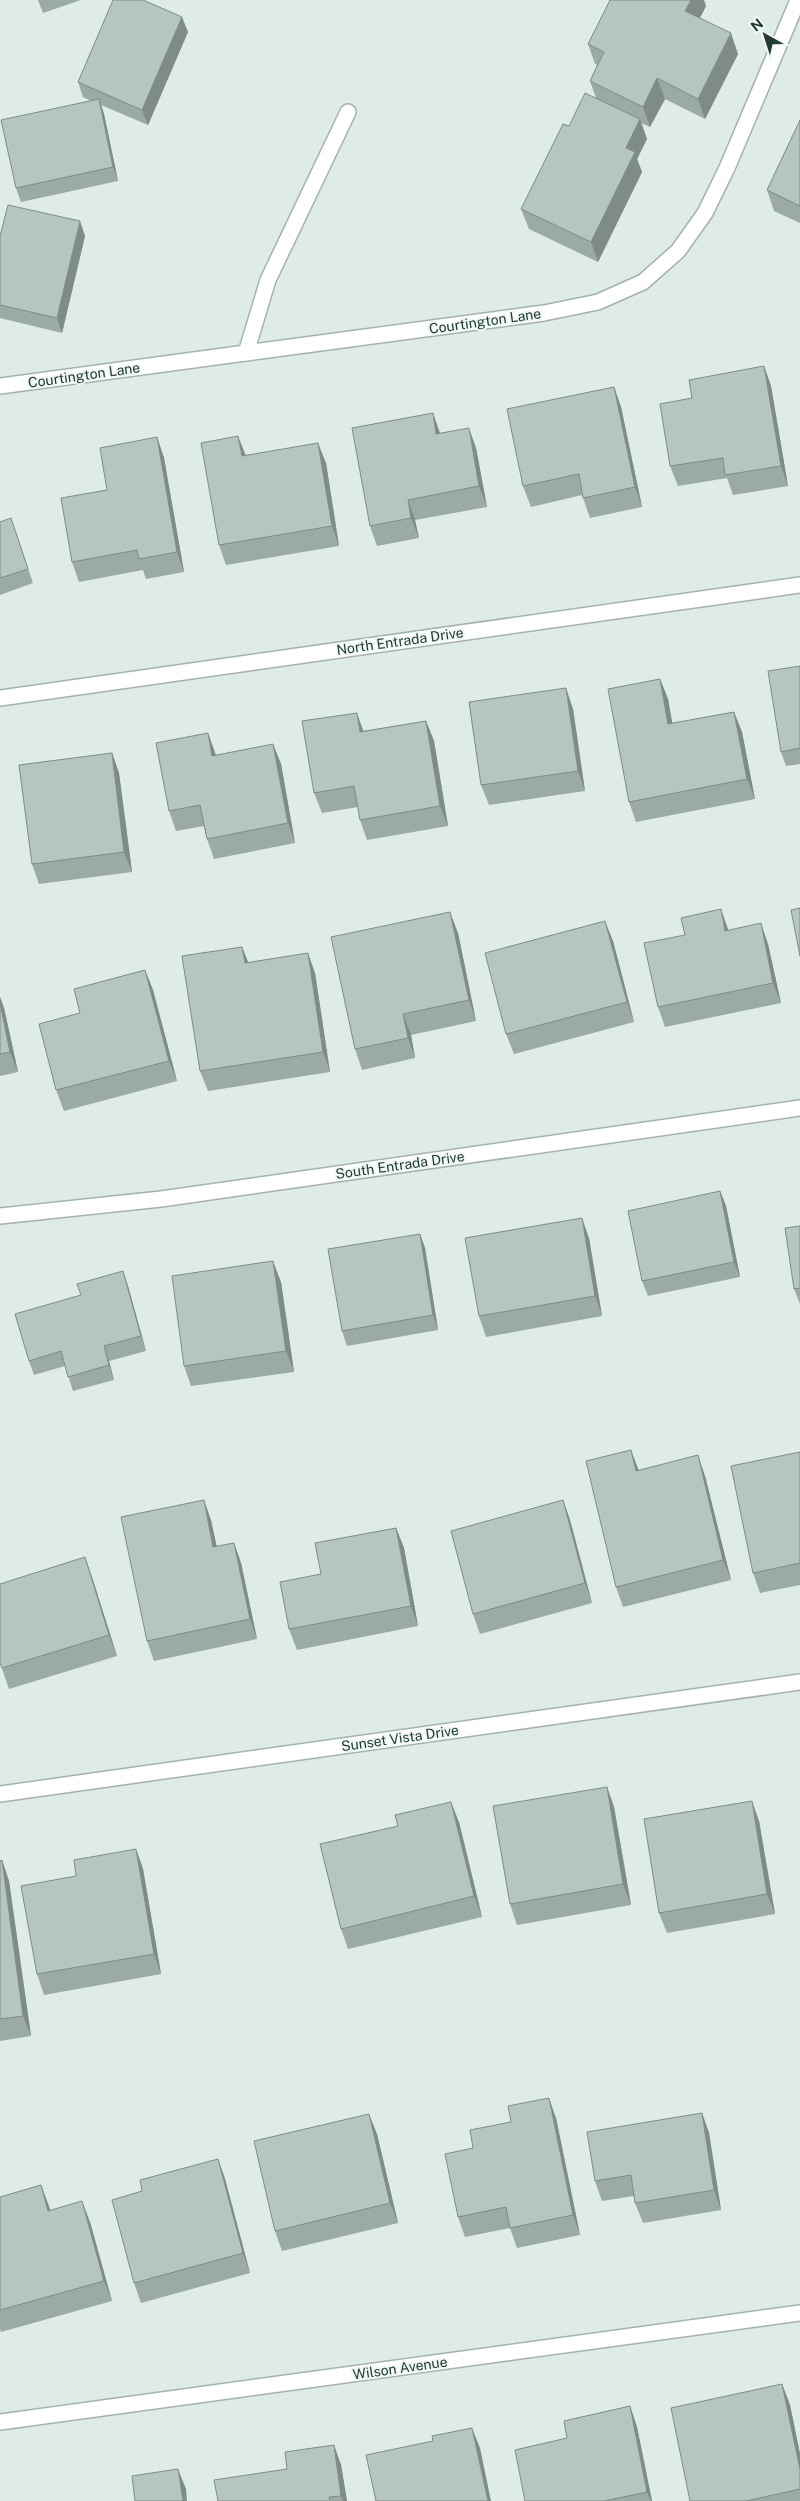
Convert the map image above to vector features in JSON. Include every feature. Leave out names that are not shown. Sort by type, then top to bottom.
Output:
[{"type":"street","name":"Courtington Lane","points":[[0,386],[544,313],[598,302],[643,282],[678,251],[705,213],[727,168],[798,0]]},
{"type":"street","points":[[246,354],[268,280],[348,112]]},
{"type":"street","name":"North Entrada Drive","points":[[0,698],[800,585]]},
{"type":"street","name":"South Entrada Drive","points":[[0,1216],[161,1199],[800,1108]]},
{"type":"street","name":"Sunset Vista Drive","points":[[0,1794],[800,1682]]},
{"type":"street","name":"Wilson Avenue","points":[[0,2422],[800,2313]]},
{"type":"building","points":[[113,0],[143,0],[182,17],[142,110],[78,82]]},
{"type":"building","points":[[610,0],[691,0],[685,11],[731,33],[698,99],[657,78],[643,107],[590,81],[604,52],[588,44]]},
{"type":"building","points":[[585,93],[640,119],[626,148],[635,152],[591,242],[521,209],[563,124],[569,126]]},
{"type":"building","points":[[99,99],[113,167],[16,188],[1,120]]},
{"type":"building","points":[[800,120],[800,206],[767,190]]},
{"type":"building","points":[[8,205],[80,221],[57,318],[0,305],[0,236]]},
{"type":"building","points":[[764,366],[781,466],[725,475],[723,458],[670,466],[660,404],[692,398],[689,380]]},
{"type":"building","points":[[614,387],[635,487],[583,498],[579,474],[523,486],[507,409]]},
{"type":"building","points":[[433,413],[436,434],[469,428],[479,486],[408,500],[411,518],[370,526],[352,428]]},
{"type":"building","points":[[238,436],[242,456],[318,443],[332,526],[219,545],[201,443]]},
{"type":"building","points":[[157,437],[177,552],[139,559],[137,550],[72,562],[61,498],[107,490],[100,448]]},
{"type":"building","points":[[11,518],[28,569],[0,578],[0,522]]},
{"type":"building","points":[[800,666],[800,748],[781,752],[768,671]]},
{"type":"building","points":[[660,679],[668,724],[734,712],[747,779],[629,802],[608,689]]},
{"type":"building","points":[[566,688],[578,771],[481,785],[469,702]]},
{"type":"building","points":[[357,713],[360,732],[426,721],[440,806],[360,820],[354,786],[314,793],[302,721]]},
{"type":"building","points":[[208,733],[212,756],[273,744],[288,823],[207,839],[200,805],[169,811],[156,743]]},
{"type":"building","points":[[112,753],[124,852],[32,864],[19,765]]},
{"type":"building","points":[[800,908],[800,956],[791,910]]},
{"type":"building","points":[[721,909],[725,931],[761,923],[773,983],[658,1007],[644,943],[685,935],[681,918]]},
{"type":"building","points":[[450,912],[469,1000],[403,1014],[408,1038],[355,1049],[331,937]]},
{"type":"building","points":[[605,921],[627,1002],[506,1034],[485,953]]},
{"type":"building","points":[[242,947],[245,963],[308,953],[323,1052],[200,1071],[182,956]]},
{"type":"building","points":[[145,970],[169,1061],[56,1090],[39,1024],[80,1013],[74,989]]},
{"type":"building","points":[[0,1003],[10,1052],[0,1054]]},
{"type":"building","points":[[720,1191],[734,1262],[642,1281],[628,1211]]},
{"type":"building","points":[[582,1218],[595,1296],[479,1316],[465,1238]]},
{"type":"building","points":[[800,1226],[800,1288],[794,1289],[785,1228]]},
{"type":"building","points":[[420,1234],[433,1315],[342,1331],[328,1249]]},
{"type":"building","points":[[273,1261],[286,1351],[184,1366],[172,1276]]},
{"type":"building","points":[[123,1271],[141,1336],[104,1346],[109,1365],[68,1377],[61,1351],[29,1361],[15,1314],[81,1295],[77,1284]]},
{"type":"building","points":[[631,1450],[636,1471],[698,1455],[723,1560],[616,1587],[586,1461]]},
{"type":"building","points":[[800,1452],[800,1563],[753,1573],[731,1466]]},
{"type":"building","points":[[204,1500],[213,1547],[234,1543],[250,1619],[147,1641],[121,1517]]},
{"type":"building","points":[[563,1500],[585,1583],[473,1614],[451,1531]]},
{"type":"building","points":[[396,1528],[411,1606],[289,1629],[280,1582],[321,1574],[315,1543]]},
{"type":"building","points":[[85,1557],[109,1635],[2,1668],[0,1663],[0,1584]]},
{"type":"building","points":[[607,1787],[623,1884],[510,1904],[493,1806]]},
{"type":"building","points":[[752,1801],[767,1894],[659,1913],[644,1819]]},
{"type":"building","points":[[451,1802],[474,1896],[341,1929],[320,1844],[398,1826],[395,1815]]},
{"type":"building","points":[[136,1849],[154,1954],[37,1974],[21,1886],[76,1876],[74,1860]]},
{"type":"building","points":[[2,1860],[23,2016],[0,2019],[0,1861]]},
{"type":"building","points":[[549,2098],[573,2215],[510,2228],[506,2207],[458,2217],[445,2154],[473,2148],[470,2130],[511,2122],[508,2106]]},
{"type":"building","points":[[702,2113],[714,2190],[635,2203],[631,2175],[595,2181],[587,2132]]},
{"type":"building","points":[[369,2114],[390,2203],[275,2231],[254,2141]]},
{"type":"building","points":[[218,2159],[243,2253],[134,2283],[112,2200],[142,2191],[140,2180]]},
{"type":"building","points":[[41,2185],[48,2211],[82,2201],[104,2281],[0,2310],[0,2197]]},
{"type":"building","points":[[782,2384],[800,2469],[800,2489],[746,2501],[690,2501],[671,2408]]},
{"type":"building","points":[[630,2406],[647,2492],[604,2501],[525,2501],[515,2450],[567,2438],[564,2421]]},
{"type":"building","points":[[472,2428],[488,2501],[376,2501],[366,2455],[433,2441],[432,2436]]},
{"type":"building","points":[[334,2445],[341,2496],[329,2497],[330,2501],[218,2501],[214,2480],[287,2469],[285,2452]]},
{"type":"building","points":[[178,2469],[183,2501],[135,2501],[132,2476]]}]
